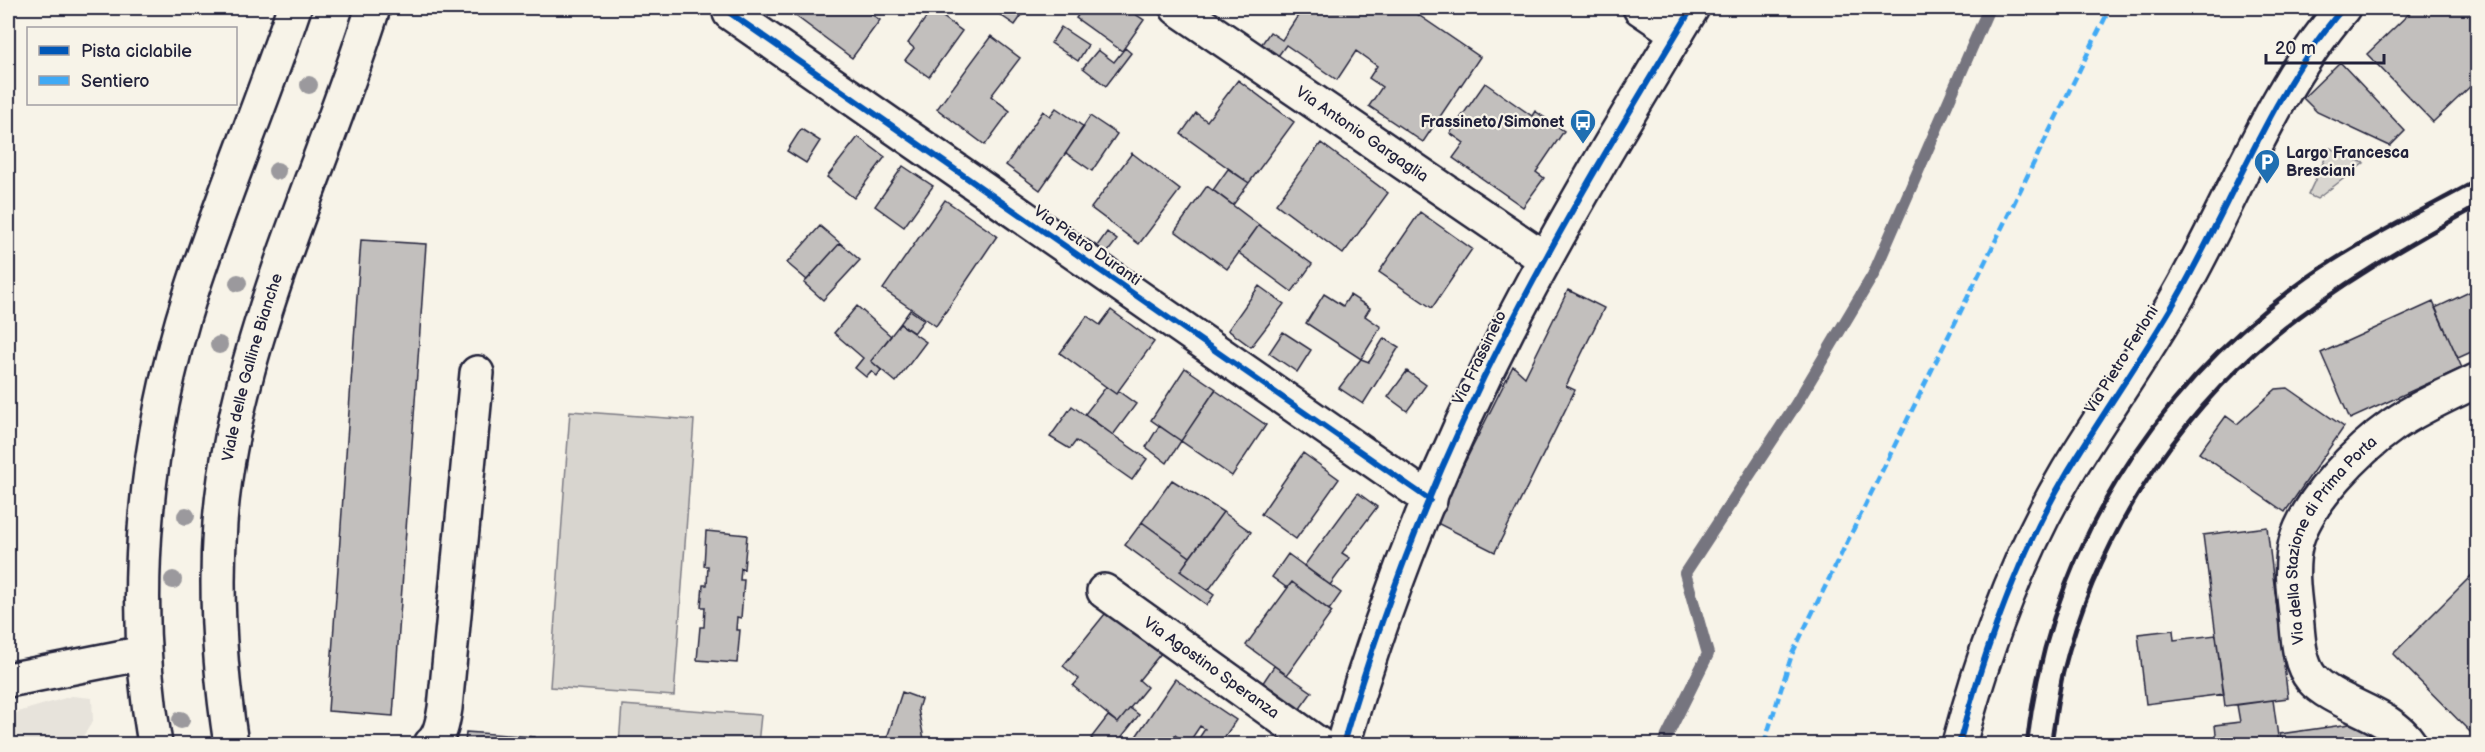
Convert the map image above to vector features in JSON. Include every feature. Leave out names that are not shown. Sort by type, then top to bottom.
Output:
[{"type":"street","points":[[155,744],[144,653],[143,604],[150,488],[172,361],[208,244],[294,8]]},
{"type":"street","name":"Viale delle Galline Bianche","points":[[231,744],[222,658],[219,563],[220,522],[232,442],[249,372],[277,279],[354,68],[373,8]]},
{"type":"street","name":"Via Antonio Gargaglia","points":[[1177,8],[1545,259]]},
{"type":"street","points":[[1640,8],[1685,20]]},
{"type":"street","name":"Via Pietro Ferloni","points":[[1959,744],[1989,647],[2009,593],[2050,504],[2177,298],[2294,74],[2343,8]]},
{"type":"street","name":"Via Pietro Duranti","points":[[730,13],[1430,500]]},
{"type":"street","name":"Via Frassineto","points":[[1343,744],[1376,640],[1411,544],[1487,372],[1545,259],[1685,20]]},
{"type":"street","points":[[431,744],[435,742],[442,726],[445,708],[477,373]]},
{"type":"street","name":"Via della Stazione di Prima Porta","points":[[2410,744],[2401,734],[2372,714],[2320,686],[2309,675],[2300,644],[2292,583],[2296,540],[2306,516],[2322,492],[2384,433],[2411,414],[2478,380]]},
{"type":"street","name":"Via Agostino Speranza","points":[[1104,591],[1318,744]]},
{"type":"street","points":[[8,680],[144,653]]},
{"type":"shaded area","points":[[2330,148],[2364,163],[2317,199],[2308,195]]},
{"type":"shaded area","points":[[570,411],[694,420],[674,696],[550,687]]},
{"type":"shaded area","points":[[72,696],[92,698],[93,721],[78,744],[8,744],[8,715]]},
{"type":"shaded area","points":[[622,705],[761,715],[758,744],[619,744]]},
{"type":"building","points":[[785,8],[876,8],[871,14],[880,20],[852,58]]},
{"type":"building","points":[[990,8],[1027,8],[1015,25]]},
{"type":"building","points":[[1083,8],[1126,8],[1144,20],[1122,51],[1076,18]]},
{"type":"building","points":[[1303,8],[1408,8],[1480,57],[1423,142],[1369,106],[1382,87],[1369,78],[1377,66],[1356,51],[1337,80],[1286,45],[1278,56],[1261,45],[1270,32],[1282,40]]},
{"type":"building","points":[[2415,8],[2478,8],[2478,79],[2433,122],[2367,54]]},
{"type":"building","points":[[932,9],[962,31],[929,77],[905,60],[914,48],[908,43]]},
{"type":"building","points":[[1061,27],[1088,45],[1078,61],[1051,43]]},
{"type":"building","points":[[991,36],[1020,58],[991,96],[1010,111],[985,145],[937,109]]},
{"type":"building","points":[[1125,48],[1131,53],[1106,86],[1083,68],[1098,50],[1114,62]]},
{"type":"building","points":[[2340,62],[2405,131],[2390,146],[2317,112],[2303,98]]},
{"type":"building","points":[[1238,80],[1294,122],[1249,183],[1181,134],[1196,113],[1207,121]]},
{"type":"building","points":[[1485,83],[1532,116],[1535,111],[1564,131],[1536,172],[1544,178],[1523,207],[1453,158],[1464,143],[1450,133]]},
{"type":"building","points":[[1056,108],[1084,127],[1040,190],[1006,165],[1043,111],[1050,116]]},
{"type":"building","points":[[1090,116],[1117,134],[1092,171],[1066,153]]},
{"type":"building","points":[[801,129],[820,141],[806,163],[787,151]]},
{"type":"building","points":[[858,137],[885,157],[854,198],[827,177]]},
{"type":"building","points":[[1321,143],[1388,193],[1343,254],[1276,204]]},
{"type":"building","points":[[1132,153],[1180,190],[1139,244],[1091,208]]},
{"type":"building","points":[[903,166],[933,186],[904,227],[875,206]]},
{"type":"building","points":[[1228,169],[1249,183],[1233,205],[1213,190]]},
{"type":"building","points":[[1207,186],[1259,225],[1227,269],[1175,231]]},
{"type":"building","points":[[945,200],[997,236],[936,326],[883,289]]},
{"type":"building","points":[[1420,212],[1472,249],[1432,308],[1379,272]]},
{"type":"building","points":[[1259,225],[1312,264],[1292,292],[1239,253]]},
{"type":"building","points":[[820,226],[840,243],[807,280],[787,263]]},
{"type":"building","points":[[1107,232],[1117,240],[1107,253],[1097,246]]},
{"type":"building","points":[[361,240],[426,244],[393,716],[328,711]]},
{"type":"building","points":[[840,243],[860,260],[823,300],[804,283]]},
{"type":"building","points":[[1259,286],[1284,304],[1251,347],[1228,330]]},
{"type":"building","points":[[2478,288],[2478,349],[2458,358],[2435,308]]},
{"type":"building","points":[[1568,290],[1604,308],[1566,386],[1575,390],[1495,552],[1435,522],[1513,366],[1525,377]]},
{"type":"building","points":[[1324,294],[1343,306],[1350,295],[1370,308],[1365,316],[1381,327],[1361,359],[1306,323]]},
{"type":"building","points":[[2433,302],[2462,368],[2350,419],[2321,353]]},
{"type":"building","points":[[857,306],[891,336],[871,361],[881,370],[877,376],[871,371],[866,377],[855,368],[863,358],[834,333]]},
{"type":"building","points":[[910,310],[924,320],[914,333],[900,324]]},
{"type":"building","points":[[1111,310],[1154,342],[1116,394],[1060,353],[1087,316],[1100,325]]},
{"type":"building","points":[[900,324],[926,342],[896,382],[871,361]]},
{"type":"building","points":[[1283,332],[1311,350],[1297,372],[1269,353]]},
{"type":"building","points":[[1384,338],[1399,347],[1363,404],[1339,388],[1361,359],[1369,362]]},
{"type":"building","points":[[1185,368],[1216,389],[1181,441],[1151,420]]},
{"type":"building","points":[[1407,371],[1426,385],[1407,411],[1388,397]]},
{"type":"building","points":[[1106,387],[1116,394],[1118,391],[1136,404],[1113,435],[1085,414]]},
{"type":"building","points":[[2288,388],[2344,427],[2285,512],[2199,453],[2226,416],[2237,424],[2276,389]]},
{"type":"building","points":[[1215,390],[1266,425],[1232,476],[1181,441]]},
{"type":"building","points":[[1072,406],[1147,459],[1132,480],[1076,441],[1070,449],[1050,437]]},
{"type":"building","points":[[1159,426],[1181,441],[1167,463],[1146,447]]},
{"type":"building","points":[[1303,453],[1339,479],[1296,539],[1261,514]]},
{"type":"building","points":[[1172,480],[1223,512],[1190,557],[1142,522]]},
{"type":"building","points":[[1358,493],[1377,507],[1342,553],[1350,558],[1330,585],[1304,566]]},
{"type":"building","points":[[1223,512],[1251,532],[1208,591],[1180,571]]},
{"type":"building","points":[[1142,522],[1190,557],[1180,571],[1214,595],[1207,605],[1125,545]]},
{"type":"building","points":[[2267,527],[2288,698],[2225,706],[2203,535]]},
{"type":"building","points":[[706,531],[747,535],[744,569],[741,568],[740,580],[744,580],[741,618],[737,617],[736,630],[740,630],[737,663],[697,660],[700,627],[704,627],[705,607],[701,607],[703,585],[707,585],[708,566],[704,566]]},
{"type":"building","points":[[1288,554],[1341,593],[1329,610],[1292,582],[1287,588],[1272,577]]},
{"type":"building","points":[[2478,569],[2478,740],[2393,654]]},
{"type":"building","points":[[1292,582],[1332,612],[1287,675],[1246,645]]},
{"type":"building","points":[[1109,609],[1162,652],[1139,680],[1147,687],[1118,723],[1073,686],[1079,679],[1063,666]]},
{"type":"building","points":[[2173,630],[2174,640],[2216,635],[2224,694],[2146,704],[2138,634]]},
{"type":"building","points":[[1274,666],[1312,692],[1299,710],[1262,684]]},
{"type":"building","points":[[1175,679],[1236,720],[1220,744],[1195,744],[1205,729],[1200,726],[1188,744],[1175,735],[1169,744],[1138,744],[1133,741]]},
{"type":"building","points":[[902,692],[921,699],[918,709],[925,744],[896,744],[886,741]]},
{"type":"building","points":[[2273,700],[2279,744],[2217,744],[2215,725],[2240,722],[2237,705]]},
{"type":"building","points":[[1130,708],[1139,715],[1116,744],[1099,744],[1091,738],[1108,716],[1118,723]]},
{"type":"building","points":[[2364,722],[2397,744],[2282,744],[2280,734]]},
{"type":"building","points":[[466,732],[535,737],[535,744],[465,744]]},
{"type":"waterway","points":[[1663,744],[1708,654],[1685,573],[1796,404],[1873,275],[1989,8]]},
{"type":"railway","points":[[2027,744],[2039,674],[2058,606],[2084,542],[2117,480],[2156,423],[2201,370],[2252,321],[2308,277],[2370,238],[2478,180]]},
{"type":"railway","points":[[2051,744],[2063,673],[2077,625],[2095,578],[2142,488],[2171,446],[2203,406],[2238,369],[2299,317],[2374,266],[2478,206]]},
{"type":"marked path","points":[[1764,744],[1792,654],[2110,8]]},
{"type":"cycle path","points":[[1343,744],[1395,586],[1458,431],[1507,331],[1574,208],[1692,8]]},
{"type":"cycle path","points":[[1959,744],[1991,638],[2018,570],[2050,503],[2081,449],[2177,298],[2254,148],[2294,76],[2317,41],[2343,8]]},
{"type":"cycle path","points":[[730,13],[1430,500]]},
{"type":"place","name":"Frassineto/Simonet","points":[[1583,145]]},
{"type":"place","name":"Largo Francesca Bresciani","points":[[2267,185]]}]
